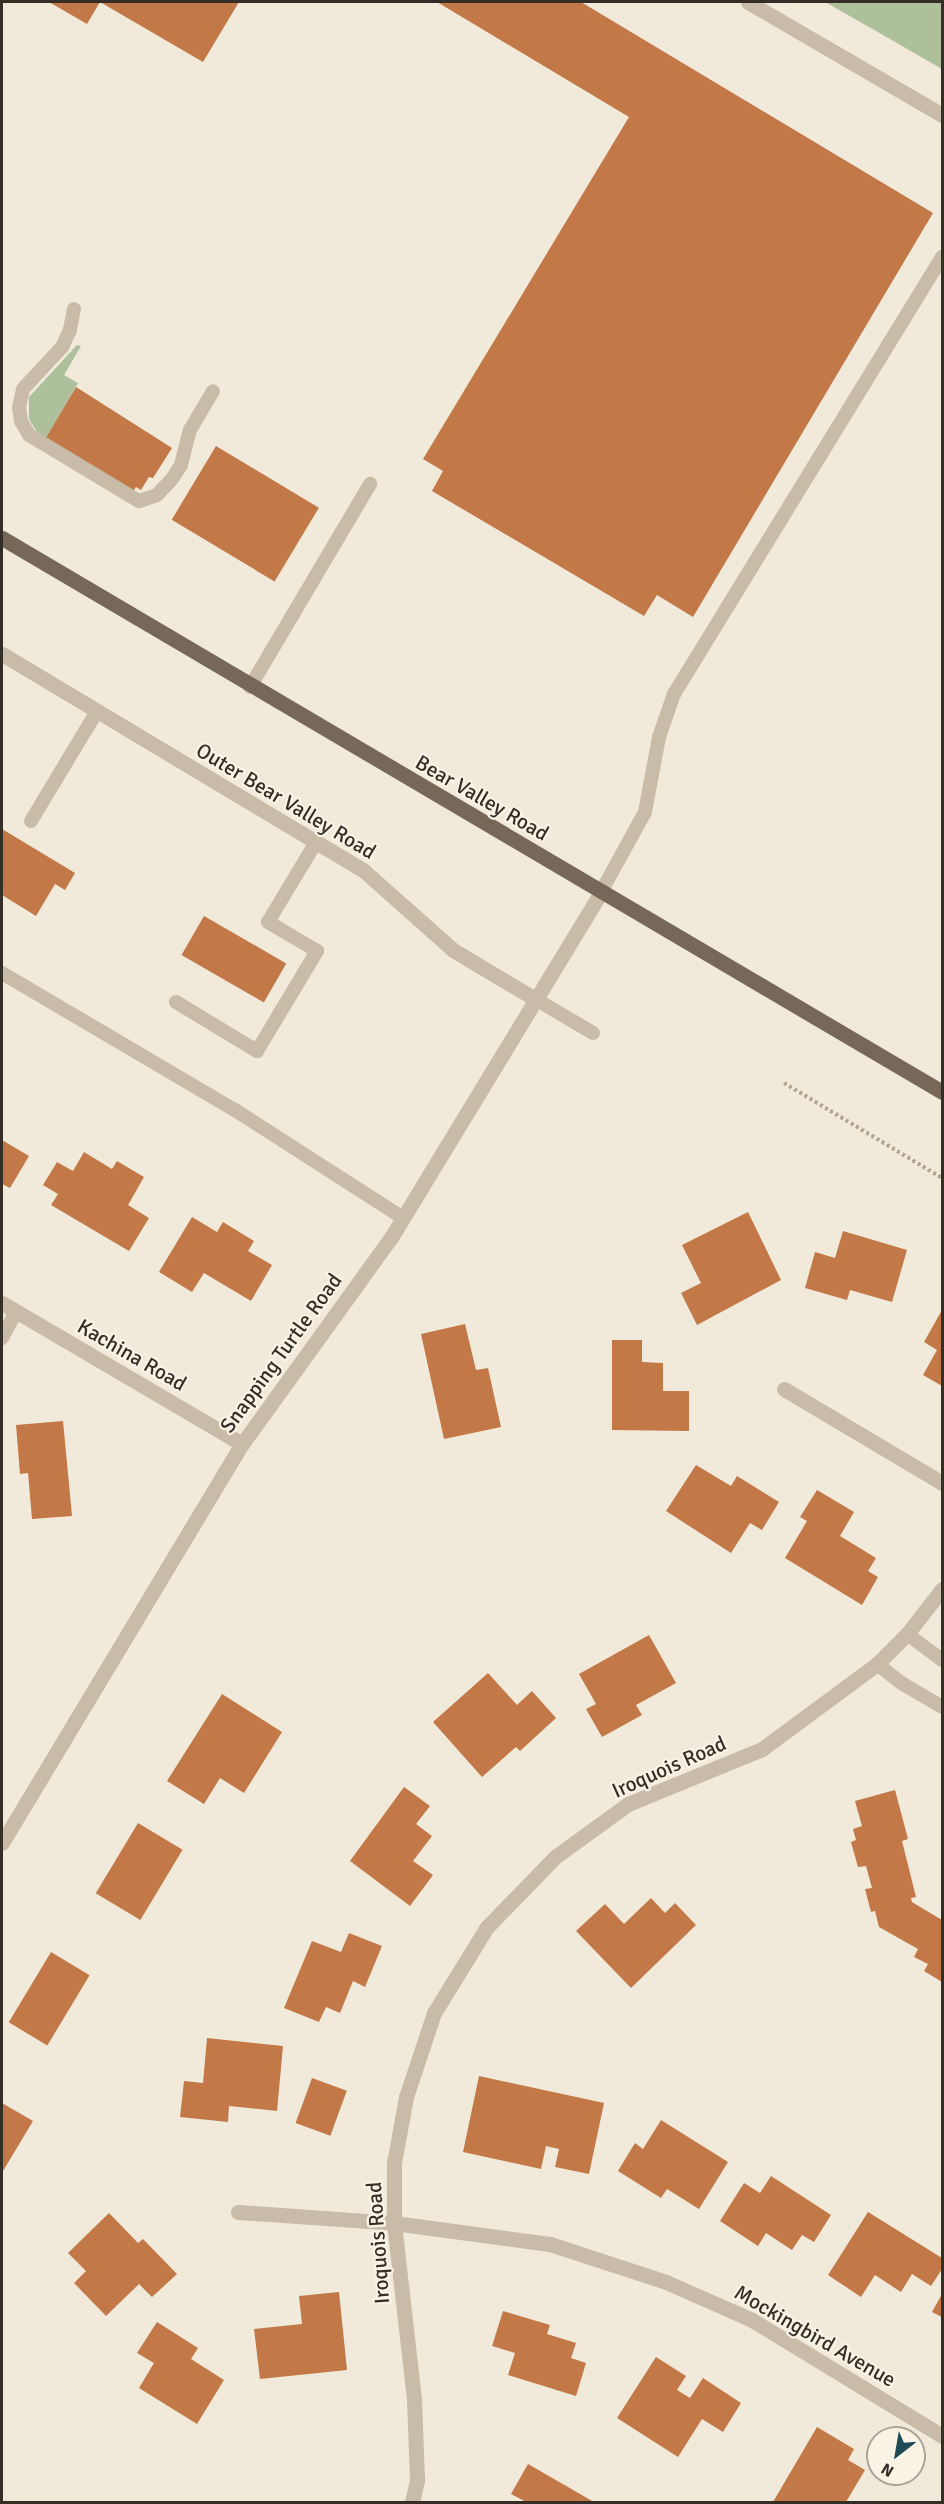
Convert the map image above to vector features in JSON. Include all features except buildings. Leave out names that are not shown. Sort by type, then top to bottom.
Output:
[{"type":"main road","name":"Bear Valley Road","points":[[2,538],[250,687],[942,1092]]},
{"type":"street","points":[[748,2],[942,115]]},
{"type":"street","name":"Outer Bear Valley Road","points":[[2,654],[363,870],[453,950],[537,1000]]},
{"type":"street","name":"Snapping Turtle Road","points":[[2,1843],[242,1443],[403,1218],[601,892]]},
{"type":"street","name":"Kachina Road","points":[[2,1303],[242,1443]]},
{"type":"street","points":[[784,1389],[942,1483]]},
{"type":"street","name":"Iroquois Road","points":[[412,2502],[417,2480],[414,2399],[394,2223],[394,2163],[406,2097],[434,2013],[487,1927],[555,1857],[628,1804],[762,1749],[877,1664],[907,1634],[942,1590]]},
{"type":"street","name":"Mockingbird Avenue","points":[[238,2212],[394,2223],[550,2244],[666,2282],[752,2320],[942,2436]]},
{"type":"lane","points":[[601,892],[645,812],[659,737],[678,686],[942,257]]},
{"type":"lane","points":[[74,309],[70,330],[62,347],[23,389],[19,408],[21,420],[29,435],[139,501],[157,495],[172,479],[181,465],[190,430],[213,391]]},
{"type":"lane","points":[[250,687],[370,484]]},
{"type":"lane","points":[[31,821],[97,711]]},
{"type":"lane","points":[[176,1002],[257,1051],[317,951],[268,922],[316,842]]},
{"type":"lane","points":[[2,973],[235,1110],[403,1218]]},
{"type":"lane","points":[[537,1000],[592,1033]]},
{"type":"lane","points":[[2,1338],[16,1312]]},
{"type":"lane","points":[[907,1634],[942,1660]]},
{"type":"lane","points":[[877,1664],[942,1707]]},
{"type":"path","points":[[784,1083],[942,1178]]},
{"type":"green space","points":[[825,2],[942,2],[942,69],[876,31]]},
{"type":"green space","points":[[77,345],[81,346],[64,375],[78,383],[46,438],[37,432],[29,419],[29,397]]}]
